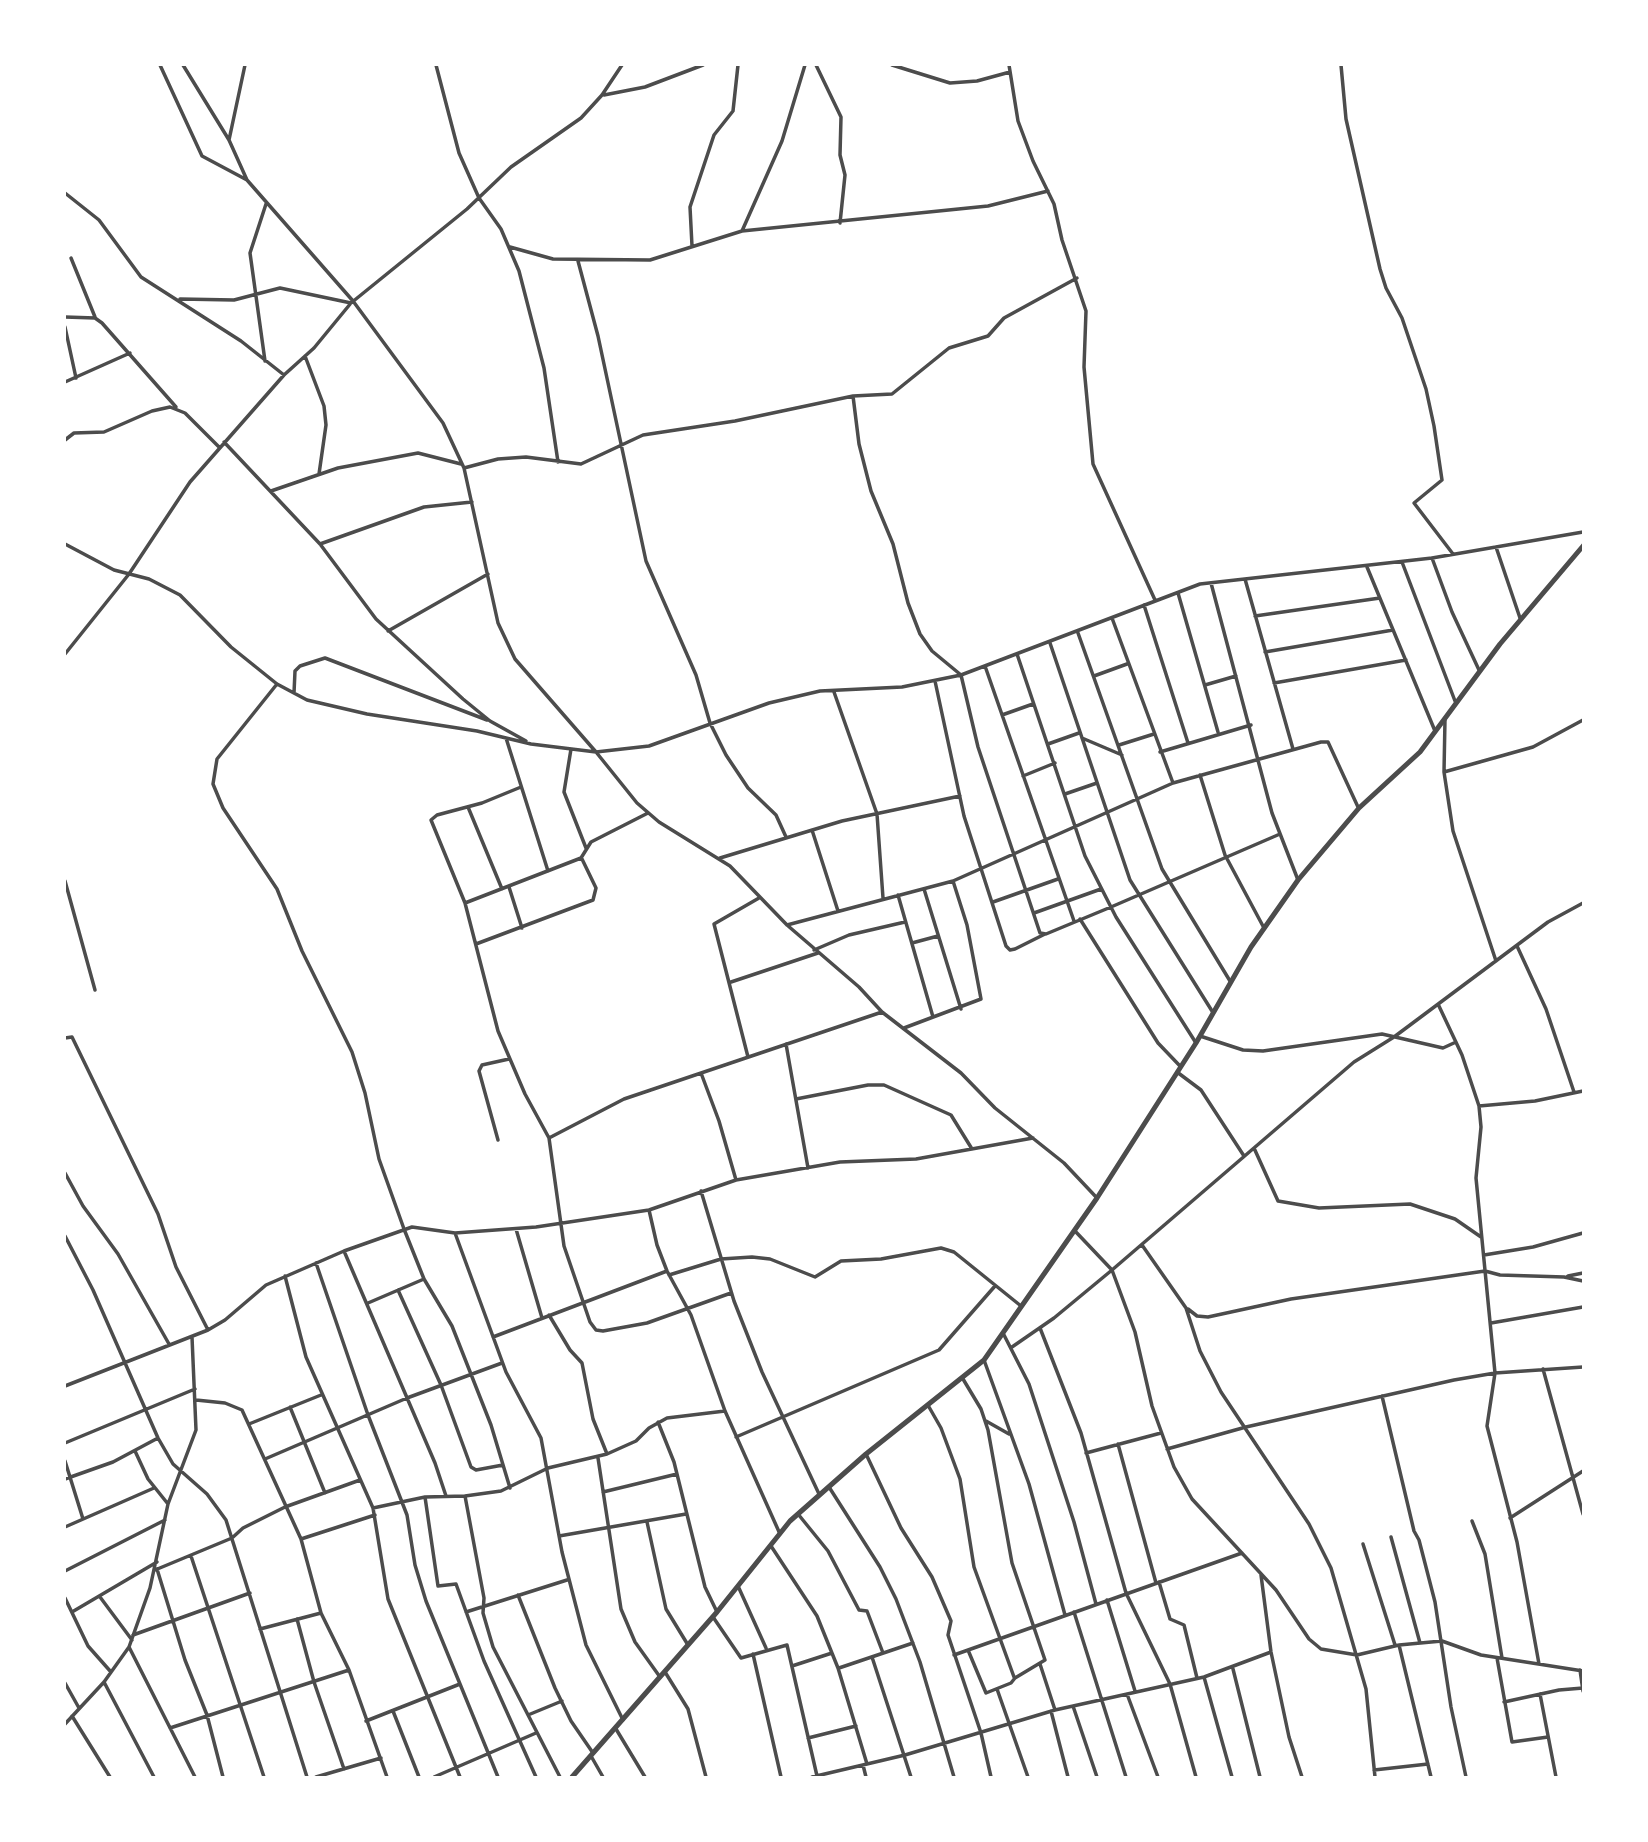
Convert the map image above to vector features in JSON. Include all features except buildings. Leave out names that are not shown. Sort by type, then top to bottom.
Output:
[{"type":"street","points":[[160,65],[202,156],[247,180]]},
{"type":"street","points":[[183,65],[229,140],[247,180],[352,302],[443,423],[463,466],[498,623],[515,659],[637,803],[720,858],[787,925],[859,987],[882,1012],[961,1073],[995,1108],[1064,1163],[1097,1198]]},
{"type":"street","points":[[229,140],[245,65]]},
{"type":"street","points":[[436,65],[459,153],[480,198],[510,247],[519,271],[544,368],[558,462]]},
{"type":"street","points":[[65,654],[130,573],[190,482],[352,302],[480,198],[512,167],[581,118],[601,96],[622,65]]},
{"type":"street","points":[[601,96],[645,87],[704,65]]},
{"type":"street","points":[[692,246],[690,207],[713,135],[733,111],[738,65]]},
{"type":"street","points":[[742,231],[782,141],[805,65]]},
{"type":"street","points":[[816,65],[841,117],[840,155],[845,175],[840,223]]},
{"type":"street","points":[[892,65],[950,83],[977,81],[1010,72]]},
{"type":"street","points":[[1009,65],[1018,121],[1048,191],[1086,311],[1084,367],[1093,464],[1154,600]]},
{"type":"street","points":[[1341,65],[1346,119],[1380,269],[1386,288],[1402,318],[1426,389],[1434,426],[1442,480],[1414,503],[1453,554]]},
{"type":"street","points":[[510,247],[553,259],[650,260],[742,231],[988,206],[1048,191]]},
{"type":"street","points":[[65,193],[99,220],[141,277],[242,341],[265,363],[284,375]]},
{"type":"street","points":[[265,363],[250,253],[266,204]]},
{"type":"street","points":[[71,258],[95,318],[130,353],[177,408],[219,447]]},
{"type":"street","points":[[578,261],[622,445],[646,561],[696,675],[710,723],[726,755],[748,788],[776,815],[786,837]]},
{"type":"street","points":[[271,491],[338,468],[418,453],[463,466],[527,457],[558,462],[589,462],[643,435],[735,421],[853,396],[892,394],[949,348],[988,336],[1004,318],[1077,278]]},
{"type":"street","points":[[178,299],[234,300],[280,288],[352,302]]},
{"type":"street","points":[[76,378],[66,321],[95,318]]},
{"type":"street","points":[[65,382],[130,353]]},
{"type":"street","points":[[305,356],[324,406],[326,425],[319,474]]},
{"type":"street","points":[[853,396],[859,444],[871,491],[892,544],[913,616],[932,651],[961,675],[978,747],[1012,855],[1040,933],[1046,933]]},
{"type":"street","points":[[65,440],[74,433],[104,432],[152,411],[177,408]]},
{"type":"street","points":[[224,442],[320,544],[350,588],[388,631],[491,721]]},
{"type":"street","points":[[320,544],[424,508],[473,502]]},
{"type":"street","points":[[65,544],[114,570],[149,579],[180,595],[231,647],[277,684],[307,700],[367,714],[531,744],[596,752],[649,746],[769,703],[820,691],[902,687],[961,675],[1078,633],[1154,600],[1211,582],[1432,558],[1583,532]]},
{"type":"street","points":[[572,1777],[715,1615],[798,1514],[828,1485],[929,1407],[984,1360],[1004,1335],[1021,1306],[1097,1198],[1196,1043],[1230,981],[1298,880],[1359,808],[1395,778],[1436,733],[1455,701],[1479,670],[1583,546]]},
{"type":"street","points":[[1496,547],[1520,618]]},
{"type":"street","points":[[1432,558],[1452,612],[1479,670]]},
{"type":"street","points":[[1402,562],[1455,701]]},
{"type":"street","points":[[1367,566],[1436,733]]},
{"type":"street","points":[[388,631],[488,575]]},
{"type":"street","points":[[1245,579],[1293,749]]},
{"type":"street","points":[[1211,582],[1280,834],[1298,880]]},
{"type":"street","points":[[1178,592],[1218,733]]},
{"type":"street","points":[[1255,616],[1380,598]]},
{"type":"street","points":[[1144,605],[1188,743]]},
{"type":"street","points":[[1112,618],[1173,783]]},
{"type":"street","points":[[1265,652],[1393,629]]},
{"type":"street","points":[[1078,633],[1167,880],[1230,981]]},
{"type":"street","points":[[1050,643],[1107,814],[1138,894],[1212,1012]]},
{"type":"street","points":[[1017,654],[1076,828],[1101,889],[1196,1043]]},
{"type":"street","points":[[293,693],[295,671],[300,666],[326,658],[335,659],[491,721],[531,744]]},
{"type":"street","points":[[1274,683],[1407,659]]},
{"type":"street","points":[[1094,676],[1127,664]]},
{"type":"street","points":[[985,666],[1074,921]]},
{"type":"street","points":[[1205,685],[1237,676]]},
{"type":"street","points":[[935,681],[960,796],[1007,949],[1015,949],[1167,880],[1280,834]]},
{"type":"street","points":[[277,684],[217,759],[213,784],[223,808],[277,889],[302,951],[352,1052],[365,1093],[379,1158],[404,1229],[424,1279],[452,1326],[510,1488]]},
{"type":"street","points":[[834,692],[877,814],[883,898]]},
{"type":"street","points":[[1002,715],[1034,704]]},
{"type":"street","points":[[1445,718],[1444,772],[1453,831],[1496,961]]},
{"type":"street","points":[[1444,772],[1533,747],[1583,720]]},
{"type":"street","points":[[1160,752],[1251,724]]},
{"type":"street","points":[[1119,745],[1154,734]]},
{"type":"street","points":[[1048,744],[1081,736],[1122,755]]},
{"type":"street","points":[[506,738],[548,871]]},
{"type":"street","points":[[787,925],[953,881],[1173,783],[1293,749],[1328,742],[1359,808]]},
{"type":"street","points":[[571,749],[564,792],[587,850]]},
{"type":"street","points":[[1023,776],[1055,763]]},
{"type":"street","points":[[1200,775],[1226,855],[1264,928]]},
{"type":"street","points":[[1065,794],[1097,783]]},
{"type":"street","points":[[521,787],[468,807],[437,815],[431,820],[465,903],[498,1031],[509,1059],[549,1138],[560,1224],[568,1261],[593,1327],[603,1331],[647,1323],[731,1293]]},
{"type":"street","points":[[720,858],[812,830],[960,796]]},
{"type":"street","points":[[468,807],[502,889]]},
{"type":"street","points":[[465,903],[582,858],[591,842],[649,813]]},
{"type":"street","points":[[812,830],[838,911]]},
{"type":"street","points":[[477,944],[593,900],[596,888],[582,858]]},
{"type":"street","points":[[993,902],[1058,879]]},
{"type":"street","points":[[65,881],[95,990]]},
{"type":"street","points":[[904,1028],[978,1003],[981,995],[967,925],[953,881]]},
{"type":"street","points":[[509,887],[522,928]]},
{"type":"street","points":[[924,888],[961,1009]]},
{"type":"street","points":[[1033,913],[1101,889]]},
{"type":"street","points":[[898,895],[933,1018]]},
{"type":"street","points":[[748,1057],[714,924],[759,898]]},
{"type":"street","points":[[1012,1347],[1040,1328],[1142,1245],[1354,1062],[1394,1037],[1548,922],[1583,903]]},
{"type":"street","points":[[1080,919],[1158,1044],[1200,1090],[1244,1156]]},
{"type":"street","points":[[730,982],[816,952],[849,935],[906,922]]},
{"type":"street","points":[[912,943],[938,936]]},
{"type":"street","points":[[1517,946],[1546,1009],[1574,1092]]},
{"type":"street","points":[[1438,1004],[1456,1042],[1479,1107],[1481,1127],[1476,1178],[1495,1373],[1487,1426],[1510,1518],[1539,1664]]},
{"type":"street","points":[[549,1138],[624,1098],[882,1012]]},
{"type":"street","points":[[1198,1035],[1243,1050],[1263,1051],[1382,1034],[1443,1048],[1456,1042]]},
{"type":"street","points":[[65,1038],[72,1037],[158,1214],[166,1243],[208,1330]]},
{"type":"street","points":[[786,1044],[808,1168]]},
{"type":"street","points":[[498,1140],[479,1071],[482,1065],[509,1059]]},
{"type":"street","points":[[701,1073],[719,1121],[736,1180]]},
{"type":"street","points":[[796,1099],[868,1085],[884,1085],[925,1101],[951,1115],[972,1149]]},
{"type":"street","points":[[1479,1107],[1583,1091]]},
{"type":"street","points":[[65,1386],[208,1330],[266,1285],[316,1262],[404,1229],[421,1226],[455,1233],[560,1224],[649,1210],[736,1180],[840,1162],[916,1159],[1033,1138]]},
{"type":"street","points":[[1254,1148],[1278,1200],[1312,1208],[1381,1203],[1417,1206],[1455,1219],[1482,1238]]},
{"type":"street","points":[[65,1172],[83,1206],[118,1254],[169,1344]]},
{"type":"street","points":[[701,1191],[731,1293],[762,1372],[819,1494]]},
{"type":"street","points":[[649,1210],[657,1245],[668,1273],[688,1310],[736,1437],[780,1534]]},
{"type":"street","points":[[516,1229],[542,1318]]},
{"type":"street","points":[[1075,1231],[1112,1270],[1135,1332],[1161,1433],[1192,1499],[1276,1590],[1309,1639],[1321,1649],[1357,1655],[1397,1645],[1442,1641],[1497,1658],[1581,1670],[1583,1689],[1504,1702]]},
{"type":"street","points":[[455,1233],[502,1363],[518,1399],[536,1423],[548,1468],[568,1580],[586,1645],[623,1721]]},
{"type":"street","points":[[1484,1255],[1534,1247],[1583,1233]]},
{"type":"street","points":[[65,1236],[93,1290],[158,1438],[173,1464],[207,1494],[226,1520],[307,1777]]},
{"type":"street","points":[[1142,1245],[1186,1308],[1200,1351],[1221,1392],[1310,1524],[1331,1569],[1369,1705],[1375,1777]]},
{"type":"street","points":[[493,1337],[583,1302],[668,1273],[720,1259],[770,1259],[815,1277],[841,1261],[881,1259],[941,1248],[954,1252],[1021,1306]]},
{"type":"street","points":[[344,1251],[368,1303],[446,1496]]},
{"type":"street","points":[[316,1262],[368,1415],[401,1501],[426,1601],[498,1777]]},
{"type":"street","points":[[1186,1308],[1197,1316],[1208,1317],[1291,1299],[1485,1271],[1500,1275],[1564,1277],[1583,1281]]},
{"type":"street","points":[[1564,1277],[1583,1273]]},
{"type":"street","points":[[285,1276],[306,1357],[373,1508],[388,1599],[460,1777]]},
{"type":"street","points":[[368,1303],[424,1279]]},
{"type":"street","points":[[736,1437],[939,1350],[995,1286]]},
{"type":"street","points":[[398,1290],[441,1385],[472,1469],[503,1465]]},
{"type":"street","points":[[1491,1323],[1583,1307]]},
{"type":"street","points":[[549,1315],[570,1350],[582,1363],[593,1419],[607,1454]]},
{"type":"street","points":[[1040,1328],[1064,1382],[1126,1593],[1170,1684],[1196,1777]]},
{"type":"street","points":[[1004,1335],[1029,1384],[1096,1604]]},
{"type":"street","points":[[65,1724],[104,1682],[129,1647],[156,1570],[168,1504],[196,1430],[192,1337]]},
{"type":"street","points":[[984,1360],[1029,1484],[1065,1615]]},
{"type":"street","points":[[265,1458],[407,1398],[502,1363]]},
{"type":"street","points":[[1167,1449],[1246,1427],[1495,1373],[1583,1367]]},
{"type":"street","points":[[1543,1369],[1583,1514]]},
{"type":"street","points":[[963,1379],[984,1420],[1006,1541],[1032,1626],[1045,1658],[1011,1683],[983,1691],[968,1650]]},
{"type":"street","points":[[65,1443],[195,1389]]},
{"type":"street","points":[[248,1423],[321,1395]]},
{"type":"street","points":[[1382,1396],[1442,1641],[1451,1707],[1466,1777]]},
{"type":"street","points":[[196,1400],[236,1406],[242,1410],[302,1539],[321,1613],[349,1670],[387,1777]]},
{"type":"street","points":[[290,1407],[325,1493]]},
{"type":"street","points":[[929,1407],[941,1428],[960,1479],[974,1567],[1015,1678]]},
{"type":"street","points":[[373,1508],[425,1497],[465,1496],[510,1488],[548,1468],[607,1454],[636,1441],[658,1422],[683,1414],[725,1410]]},
{"type":"street","points":[[984,1420],[1009,1434]]},
{"type":"street","points":[[658,1422],[677,1474],[705,1587],[715,1615],[739,1657],[786,1645],[815,1777],[905,1755],[1053,1711],[1198,1679],[1233,1669],[1271,1652]]},
{"type":"street","points":[[1086,1453],[1161,1433]]},
{"type":"street","points":[[67,1478],[135,1451],[158,1438]]},
{"type":"street","points":[[1118,1444],[1157,1582],[1170,1619],[1184,1625],[1198,1679]]},
{"type":"street","points":[[135,1451],[154,1488],[168,1504]]},
{"type":"street","points":[[866,1454],[901,1528],[942,1598],[951,1621],[947,1632],[981,1733],[991,1777]]},
{"type":"street","points":[[598,1458],[624,1618],[635,1642],[688,1709],[706,1777]]},
{"type":"street","points":[[65,1461],[67,1478],[83,1519]]},
{"type":"street","points":[[1510,1518],[1583,1471]]},
{"type":"street","points":[[603,1492],[677,1474]]},
{"type":"street","points":[[156,1570],[232,1538],[243,1528],[285,1507],[360,1480]]},
{"type":"street","points":[[828,1485],[880,1567],[913,1643],[954,1777]]},
{"type":"street","points":[[65,1527],[154,1488]]},
{"type":"street","points":[[465,1496],[485,1601],[482,1606],[493,1647],[560,1777]]},
{"type":"street","points":[[425,1497],[438,1586],[456,1584],[536,1777]]},
{"type":"street","points":[[559,1536],[608,1530],[686,1514]]},
{"type":"street","points":[[798,1514],[828,1551],[859,1610],[867,1611],[883,1653]]},
{"type":"street","points":[[302,1539],[375,1515]]},
{"type":"street","points":[[65,1570],[165,1520]]},
{"type":"street","points":[[1472,1521],[1485,1554],[1502,1659]]},
{"type":"street","points":[[647,1522],[666,1609],[688,1645]]},
{"type":"street","points":[[1391,1537],[1420,1643]]},
{"type":"street","points":[[1363,1544],[1397,1645],[1431,1777]]},
{"type":"street","points":[[771,1546],[817,1616],[838,1668],[856,1726],[866,1777]]},
{"type":"street","points":[[954,1655],[1242,1553]]},
{"type":"street","points":[[191,1556],[264,1777]]},
{"type":"street","points":[[72,1612],[157,1562]]},
{"type":"street","points":[[156,1570],[206,1715],[223,1777]]},
{"type":"street","points":[[1261,1573],[1271,1652],[1289,1737],[1302,1777]]},
{"type":"street","points":[[466,1612],[568,1580]]},
{"type":"street","points":[[738,1586],[766,1648]]},
{"type":"street","points":[[132,1638],[172,1619],[250,1593]]},
{"type":"street","points":[[518,1595],[562,1701],[603,1777]]},
{"type":"street","points":[[100,1597],[132,1638]]},
{"type":"street","points":[[65,1598],[88,1646],[111,1672]]},
{"type":"street","points":[[1107,1600],[1135,1692]]},
{"type":"street","points":[[1074,1612],[1126,1777]]},
{"type":"street","points":[[260,1629],[321,1613]]},
{"type":"street","points":[[298,1619],[314,1682],[349,1777]]},
{"type":"street","points":[[838,1668],[913,1643]]},
{"type":"street","points":[[129,1647],[195,1775],[185,1777]]},
{"type":"street","points":[[792,1666],[832,1653]]},
{"type":"street","points":[[753,1654],[781,1777]]},
{"type":"street","points":[[872,1657],[911,1777]]},
{"type":"street","points":[[1497,1658],[1512,1742],[1548,1737]]},
{"type":"street","points":[[1040,1664],[1068,1777]]},
{"type":"street","points":[[1233,1669],[1260,1777]]},
{"type":"street","points":[[170,1728],[239,1703],[349,1670]]},
{"type":"street","points":[[1204,1677],[1232,1777]]},
{"type":"street","points":[[104,1682],[154,1777]]},
{"type":"street","points":[[65,1683],[79,1708]]},
{"type":"street","points":[[366,1721],[460,1684]]},
{"type":"street","points":[[997,1689],[1028,1777]]},
{"type":"street","points":[[1127,1694],[1158,1777]]},
{"type":"street","points":[[1540,1694],[1556,1777]]},
{"type":"street","points":[[528,1715],[562,1701]]},
{"type":"street","points":[[1073,1706],[1097,1777]]},
{"type":"street","points":[[393,1712],[419,1777]]},
{"type":"street","points":[[72,1716],[110,1777]]},
{"type":"street","points":[[808,1738],[856,1726]]},
{"type":"street","points":[[616,1729],[645,1777]]},
{"type":"street","points":[[434,1777],[489,1756],[536,1733]]},
{"type":"street","points":[[316,1777],[381,1758]]},
{"type":"street","points":[[1374,1770],[1428,1764]]},
{"type":"street","points":[[842,1771],[844,1777]]}]
